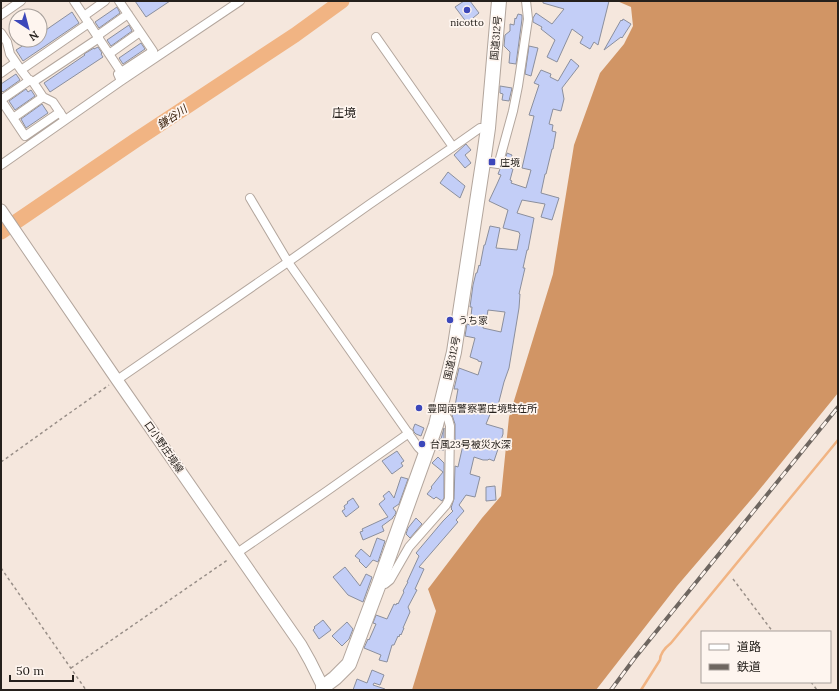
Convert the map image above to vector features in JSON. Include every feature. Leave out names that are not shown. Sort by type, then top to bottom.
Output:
[{"type":"highway","name":"国道312号","points":[[323,688],[349,664],[436,425],[454,352],[484,162],[499,1]]},
{"type":"main road","name":"口小野庄境線","points":[[1,210],[304,650],[317,673],[323,688]]},
{"type":"street","points":[[1,15],[21,1]]},
{"type":"street","points":[[74,1],[121,72]]},
{"type":"street","points":[[84,16],[105,1]]},
{"type":"street","points":[[120,1],[153,51],[118,74],[121,81]]},
{"type":"street","points":[[1,164],[240,1]]},
{"type":"street","points":[[484,162],[498,164],[513,111],[528,19],[526,1]]},
{"type":"street","points":[[60,112],[25,136],[1,100],[98,37],[128,14]]},
{"type":"street","points":[[21,70],[89,23]]},
{"type":"street","points":[[109,54],[140,32]]},
{"type":"street","points":[[1,33],[4,44],[15,63],[28,79],[32,81],[43,97],[53,102],[65,120]]},
{"type":"street","points":[[376,37],[453,147]]},
{"type":"street","points":[[1,73],[15,63]]},
{"type":"street","points":[[13,118],[43,97]]},
{"type":"street","points":[[117,380],[480,128],[488,128]]},
{"type":"street","points":[[250,198],[288,262],[422,451],[426,452]]},
{"type":"street","points":[[379,584],[385,584],[390,580],[409,547],[446,505],[449,499],[450,426],[448,419],[440,408]]},
{"type":"street","points":[[436,425],[450,426]]},
{"type":"street","points":[[237,553],[409,433]]},
{"type":"path","points":[[1,462],[117,380]]},
{"type":"path","points":[[71,668],[237,553]]},
{"type":"path","points":[[1,568],[86,690]]},
{"type":"path","points":[[733,579],[772,631]]},
{"type":"shaded area","points":[[617,1],[838,1],[838,393],[755,495],[677,586],[596,690],[412,690],[436,611],[428,589],[482,518],[501,496],[509,417],[553,274],[574,145],[600,73],[624,44],[633,26],[631,7]]},
{"type":"building","points":[[135,1],[170,1],[146,17]]},
{"type":"building","name":"nicotto","points":[[464,1],[470,1],[479,13],[467,23],[455,7]]},
{"type":"building","points":[[543,1],[609,1],[598,45],[594,42],[590,49],[580,43],[583,37],[572,29],[557,62],[547,57],[555,40],[541,29],[542,27],[533,22],[533,18],[536,13],[552,24],[564,9],[543,3]]},
{"type":"building","points":[[117,7],[120,13],[99,28],[95,22]]},
{"type":"building","points":[[72,12],[79,23],[48,44],[48,28]]},
{"type":"building","points":[[518,14],[522,15],[522,19],[516,64],[509,63],[510,52],[504,46],[505,35],[510,31],[510,24],[514,25],[515,18],[516,19]]},
{"type":"building","points":[[623,19],[631,24],[622,38],[621,37],[604,50],[621,20],[622,21]]},
{"type":"building","points":[[129,25],[132,31],[111,46],[107,40]]},
{"type":"building","points":[[141,43],[145,49],[123,64],[119,58]]},
{"type":"building","points":[[529,46],[538,48],[531,76],[525,74]]},
{"type":"building","points":[[98,47],[103,57],[50,92],[44,83],[85,55],[84,54]]},
{"type":"building","points":[[19,48],[42,48],[23,61],[16,50]]},
{"type":"building","points":[[571,59],[579,66],[562,88],[564,99],[561,111],[553,109],[549,124],[553,125],[552,131],[556,132],[541,193],[559,198],[552,220],[541,217],[545,204],[522,200],[517,213],[534,218],[523,268],[525,268],[519,294],[519,308],[509,368],[496,413],[491,412],[486,424],[503,429],[503,434],[494,461],[474,457],[470,474],[480,477],[475,497],[466,495],[459,505],[464,511],[456,520],[458,522],[419,567],[424,569],[415,589],[417,590],[408,607],[410,612],[401,635],[400,634],[399,637],[398,636],[394,645],[392,645],[387,662],[379,660],[381,655],[364,648],[376,624],[373,623],[376,615],[387,619],[394,604],[398,604],[404,592],[403,591],[419,556],[416,553],[453,511],[451,508],[454,499],[455,466],[458,467],[463,445],[455,444],[455,424],[452,412],[448,410],[450,404],[455,406],[458,389],[454,389],[459,368],[478,375],[482,362],[470,357],[475,338],[465,336],[467,324],[470,325],[472,307],[470,307],[473,285],[479,265],[480,266],[484,245],[490,226],[500,228],[496,248],[517,250],[520,234],[519,232],[503,228],[508,210],[489,201],[501,175],[498,174],[504,164],[507,153],[512,155],[508,167],[513,169],[510,180],[512,181],[511,183],[526,188],[531,170],[522,168],[534,116],[529,115],[539,85],[534,83],[541,70],[551,74],[550,77],[558,81]],"holes":[[[488,310],[505,312],[501,332],[483,328],[484,316],[487,316]]]},
{"type":"building","points":[[16,74],[20,80],[3,92],[1,90],[1,84]]},
{"type":"building","points":[[500,86],[512,88],[509,101],[502,100],[503,94],[500,93]]},
{"type":"building","points":[[26,89],[28,92],[31,90],[35,96],[15,110],[9,101]]},
{"type":"building","points":[[42,104],[48,113],[26,128],[21,119]]},
{"type":"building","points":[[466,144],[471,150],[465,155],[471,163],[465,168],[454,155]]},
{"type":"building","points":[[448,172],[465,186],[460,198],[440,183]]},
{"type":"building","points":[[415,424],[424,428],[421,436],[414,432],[413,429]]},
{"type":"building","points":[[444,428],[444,450],[438,450],[438,445]]},
{"type":"building","points":[[397,451],[404,461],[401,463],[403,466],[392,474],[382,461]]},
{"type":"building","points":[[438,457],[444,463],[444,498],[442,501],[436,497],[434,499],[427,494],[443,472],[432,463]]},
{"type":"building","points":[[401,477],[408,479],[399,504],[393,508],[396,512],[395,515],[382,526],[384,531],[363,540],[360,532],[363,531],[362,529],[388,517],[379,504],[385,499],[383,496],[389,491],[394,498]]},
{"type":"building","points":[[495,486],[496,500],[486,501],[486,487]]},
{"type":"building","points":[[353,498],[359,507],[346,517],[342,511],[345,509],[344,506],[348,503],[347,502]]},
{"type":"building","points":[[416,518],[422,524],[410,538],[406,534],[408,528]]},
{"type":"building","points":[[377,538],[385,541],[378,562],[373,560],[366,568],[355,556],[361,549],[370,557]]},
{"type":"building","points":[[345,567],[360,586],[366,574],[372,577],[363,602],[348,595],[333,577]]},
{"type":"building","points":[[323,620],[331,630],[319,639],[313,630],[315,628],[314,627]]},
{"type":"building","points":[[347,622],[353,629],[349,639],[342,646],[332,636]]},
{"type":"building","points":[[372,670],[384,675],[380,685],[374,683],[373,685],[385,689],[353,690],[357,679],[367,683]]},
{"type":"waterway","name":"鎌谷川","points":[[1,232],[136,140],[295,35],[342,1]]},
{"type":"waterway","points":[[641,690],[667,646],[838,440]]},
{"type":"railway","points":[[611,690],[634,659],[838,407]]},
{"type":"place","name":"nicotto","points":[[467,10]]},
{"type":"place","name":"庄境","points":[[492,162]]},
{"type":"place","name":"うち家","points":[[450,320]]},
{"type":"place","name":"豊岡南警察署庄境駐在所","points":[[419,408]]},
{"type":"place","name":"台風23号被災水深","points":[[422,444]]},
{"type":"district","name":"庄境","points":[[344,112]]}]
